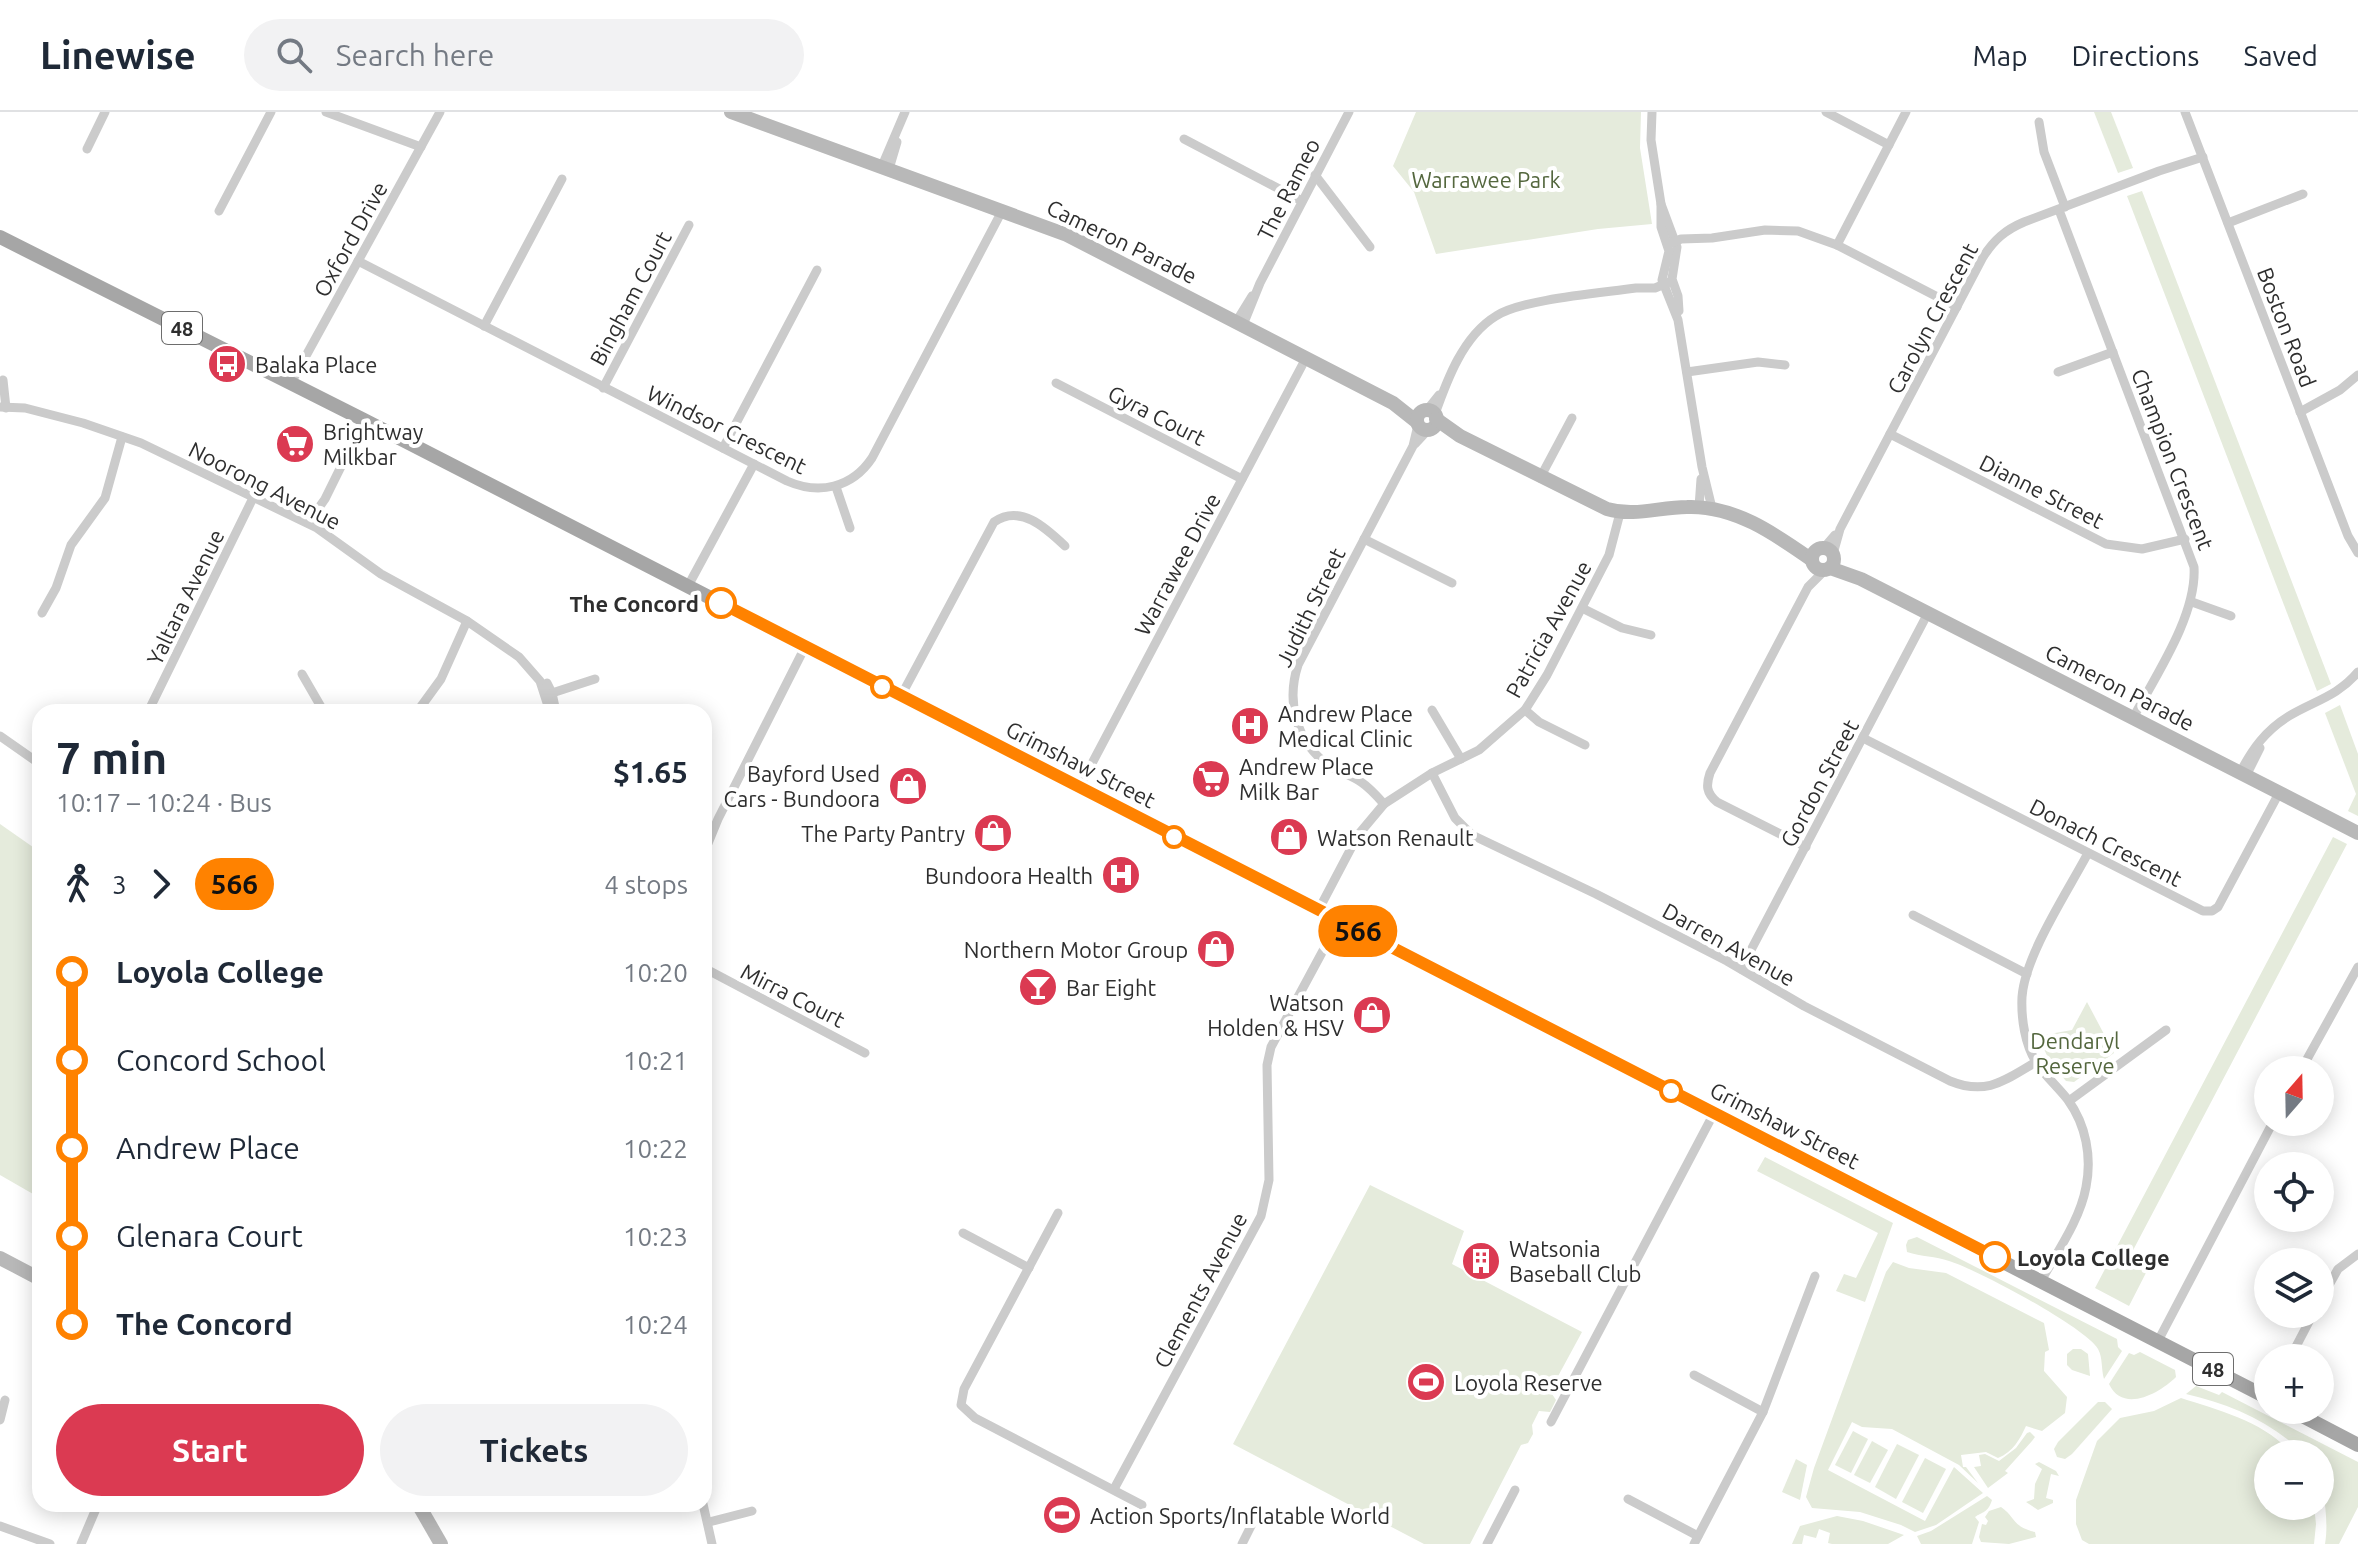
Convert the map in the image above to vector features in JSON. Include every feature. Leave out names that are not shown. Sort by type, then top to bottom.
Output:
[{"type":"main road","name":"Grimshaw Street","points":[[0,237],[364,420],[2254,1391]]},
{"type":"main road","points":[[2318,1424],[2358,1445]]},
{"type":"street","points":[[87,149],[105,112]]},
{"type":"street","points":[[219,211],[271,112]]},
{"type":"street","points":[[326,112],[421,147]]},
{"type":"street","name":"Oxford Drive","points":[[291,383],[440,112]]},
{"type":"street","name":"Cameron Parade","points":[[731,112],[1067,235],[1592,503],[1620,513],[1706,508],[1735,515],[2358,833]]},
{"type":"street","points":[[885,168],[905,112]]},
{"type":"street","name":"The Rameo","points":[[1239,324],[1349,112]]},
{"type":"street","points":[[1652,112],[1651,140],[1661,204],[1661,227],[1674,243]]},
{"type":"street","points":[[1826,112],[1889,145]]},
{"type":"street","points":[[1837,245],[1906,112]]},
{"type":"street","name":"Boston Road","points":[[2185,112],[2348,536],[2358,553]]},
{"type":"street","name":"Champion Crescent","points":[[2039,122],[2044,152],[2062,208],[2194,567],[2192,602],[2133,718]]},
{"type":"street","points":[[1184,139],[1302,201]]},
{"type":"street","name":"Carolyn Crescent","points":[[1806,847],[1717,802],[1709,794],[1707,785],[1710,773],[1983,257],[1999,236],[2014,226],[2202,154]]},
{"type":"street","points":[[1315,175],[1370,247]]},
{"type":"street","points":[[484,326],[562,179]]},
{"type":"street","points":[[2228,223],[2303,194]]},
{"type":"street","points":[[850,528],[836,487],[857,476],[872,458],[1002,211]]},
{"type":"street","name":"Bingham Court","points":[[603,388],[689,225]]},
{"type":"street","points":[[1674,243],[1698,243],[1712,238],[1781,230],[1812,234],[1957,307]]},
{"type":"street","points":[[1674,243],[1666,282],[1678,320],[1706,508]]},
{"type":"street","name":"Windsor Crescent","points":[[358,261],[797,486],[836,487]]},
{"type":"street","points":[[723,448],[817,270]]},
{"type":"street","name":"Judith Street","points":[[1384,804],[1361,782],[1338,771],[1313,751],[1301,733],[1292,701],[1298,665],[1443,390],[1478,330],[1499,314],[1523,305],[1666,282]]},
{"type":"street","points":[[2058,372],[2113,352]]},
{"type":"street","name":"Warrawee Drive","points":[[1079,788],[1306,358]]},
{"type":"street","points":[[1687,372],[1758,362],[1785,365]]},
{"type":"street","points":[[2298,407],[2332,394],[2358,375]]},
{"type":"street","name":"Noorong Avenue","points":[[3,380],[3,409],[25,408],[122,437],[312,526],[381,574],[491,636],[528,665],[549,694]]},
{"type":"street","name":"Gyra Court","points":[[1056,383],[1242,479]]},
{"type":"street","points":[[1540,478],[1572,418]]},
{"type":"street","points":[[312,526],[364,420]]},
{"type":"street","name":"Dianne Street","points":[[1890,434],[2106,544],[2142,549],[2185,539]]},
{"type":"street","points":[[42,613],[56,588],[71,545],[105,498],[122,437]]},
{"type":"street","points":[[688,586],[754,464]]},
{"type":"street","name":"Yaltara Avenue","points":[[152,704],[253,498]]},
{"type":"street","name":"Patricia Avenue","points":[[1318,911],[1358,835],[1384,804],[1496,738],[1525,710],[1547,675],[1613,545],[1620,513]]},
{"type":"street","points":[[901,696],[994,522],[1008,515],[1023,517],[1042,526],[1065,546]]},
{"type":"street","points":[[1364,539],[1452,583]]},
{"type":"street","points":[[2192,602],[2231,616]]},
{"type":"street","points":[[1582,608],[1622,628],[1651,635]]},
{"type":"street","name":"Gordon Street","points":[[1741,969],[1928,613]]},
{"type":"street","points":[[423,704],[441,679],[467,621]]},
{"type":"street","points":[[712,834],[805,647]]},
{"type":"street","points":[[2243,774],[2251,751],[2270,731],[2290,715],[2338,692],[2358,672]]},
{"type":"street","points":[[302,674],[319,704]]},
{"type":"street","points":[[551,704],[549,694],[595,679]]},
{"type":"street","points":[[1432,710],[1461,759]]},
{"type":"street","points":[[1525,710],[1539,722],[1585,745]]},
{"type":"street","points":[[0,736],[32,758]]},
{"type":"street","name":"Donach Crescent","points":[[1863,738],[2197,909],[2212,911],[2222,900],[2279,793]]},
{"type":"street","name":"Darren Avenue","points":[[1432,773],[1455,818],[1472,835],[1596,894],[1741,969],[1804,1006],[1960,1085],[1987,1087],[2036,1062]]},
{"type":"street","points":[[2041,1281],[2077,1214],[2087,1179],[2087,1142],[2069,1101],[2036,1062],[2029,1046],[2022,1013],[2023,989],[2037,949],[2088,853]]},
{"type":"street","points":[[1913,915],[2027,974]]},
{"type":"street","name":"Clements Avenue","points":[[1114,1489],[1261,1216],[1269,1180],[1267,1065],[1271,1047],[1339,921]]},
{"type":"street","points":[[2309,1056],[2358,967]]},
{"type":"street","name":"Mirra Court","points":[[712,972],[865,1053]]},
{"type":"street","points":[[2069,1101],[2166,1030]]},
{"type":"street","points":[[1551,1422],[1714,1113]]},
{"type":"street","points":[[2158,1341],[2266,1136]]},
{"type":"street","points":[[1058,1213],[964,1389],[961,1405],[975,1418],[1142,1505]]},
{"type":"street","points":[[963,1233],[1029,1268]]},
{"type":"street","points":[[2334,1276],[2338,1269],[2358,1254]]},
{"type":"street","points":[[0,1258],[32,1275]]},
{"type":"street","points":[[1628,1499],[1696,1540],[1763,1412],[1815,1276]]},
{"type":"street","points":[[1694,1375],[1763,1412]]},
{"type":"street","points":[[0,1420],[5,1400]]},
{"type":"street","points":[[1487,1544],[1515,1490]]},
{"type":"street","points":[[709,1522],[752,1511]]},
{"type":"street","points":[[81,1544],[95,1512]]},
{"type":"street","points":[[423,1512],[441,1544]]},
{"type":"street","points":[[706,1512],[712,1544]]},
{"type":"street","points":[[1242,1544],[1255,1518]]},
{"type":"street","points":[[0,1526],[50,1544]]},
{"type":"green space","name":"Warrawee Park","points":[[1416,112],[1641,112],[1640,148],[1652,224],[1598,229],[1436,254],[1414,192],[1393,166]]},
{"type":"green space","points":[[2094,112],[2111,112],[2133,168],[2118,173]]},
{"type":"green space","points":[[2142,191],[2331,684],[2317,691],[2127,196]]},
{"type":"green space","points":[[2340,705],[2358,754],[2358,816],[2348,811],[2356,794],[2325,713]]},
{"type":"green space","points":[[0,824],[32,846],[32,1193],[0,1175]]},
{"type":"green space","points":[[2333,837],[2347,844],[2130,1256],[2149,1267],[2129,1306],[2095,1288]]},
{"type":"green space","name":"Dendaryl Reserve","points":[[2087,1002],[2114,1053],[2074,1082],[2066,1081],[2050,1062],[2038,1036],[2072,1030]]},
{"type":"green space","points":[[1765,1157],[1893,1223],[1865,1302],[1836,1291],[1844,1274],[1856,1278],[1878,1233],[1757,1171]]},
{"type":"green space","name":"Loyola Reserve","points":[[1370,1185],[1464,1231],[1452,1264],[1582,1332],[1550,1391],[1556,1400],[1550,1412],[1539,1411],[1532,1425],[1533,1434],[1528,1443],[1521,1445],[1470,1544],[1424,1544],[1233,1444]]},
{"type":"green space","points":[[1917,1237],[2117,1339],[2122,1351],[2104,1379],[2101,1356],[2089,1339],[2029,1300],[1963,1266],[1907,1252],[1908,1240]]},
{"type":"green space","points":[[1893,1262],[1909,1268],[1946,1273],[2044,1323],[2049,1350],[2045,1352],[2044,1371],[2067,1397],[2065,1413],[2042,1431],[2026,1426],[2015,1445],[1998,1458],[1986,1452],[1961,1455],[1963,1467],[1978,1483],[1959,1465],[1892,1429],[1862,1427],[1852,1422],[1828,1470],[1925,1521],[1954,1467],[1983,1493],[1936,1525],[1915,1532],[1860,1512],[1812,1508],[1806,1497],[1886,1272]]},
{"type":"green space","points":[[2073,1349],[2081,1349],[2088,1354],[2090,1376],[2067,1365],[2067,1354]]},
{"type":"green space","points":[[2140,1352],[2175,1370],[2176,1377],[2142,1398],[2123,1398],[2109,1384],[2129,1353],[2134,1355]]},
{"type":"green space","points":[[2196,1386],[2219,1395],[2222,1392],[2254,1408],[2254,1418],[2218,1403],[2186,1394]]},
{"type":"green space","points":[[2181,1398],[2226,1413],[2269,1433],[2277,1440],[2254,1440],[2254,1520],[2316,1520],[2314,1544],[2089,1544],[2082,1540],[2076,1524],[2076,1500],[2097,1441],[2120,1418],[2154,1411]]},
{"type":"green space","points":[[2098,1402],[2105,1402],[2112,1409],[2072,1454],[2065,1459],[2057,1457],[2054,1449],[2058,1442]]},
{"type":"green space","points":[[2264,1424],[2284,1424],[2315,1440],[2288,1440]]},
{"type":"green space","points":[[1853,1431],[1868,1439],[1851,1473],[1835,1465]]},
{"type":"green space","points":[[2030,1432],[2035,1437],[2005,1471],[2008,1473],[1988,1488],[1974,1467],[1981,1466],[1979,1455],[1985,1454],[1999,1461]]},
{"type":"green space","points":[[1872,1441],[1888,1450],[1870,1483],[1854,1475]]},
{"type":"green space","points":[[1897,1444],[1919,1455],[1896,1499],[1875,1487]]},
{"type":"green space","points":[[2334,1450],[2358,1462],[2358,1507],[2339,1544],[2325,1544],[2326,1522],[2334,1520]]},
{"type":"green space","points":[[1925,1458],[1946,1469],[1923,1513],[1902,1502]]},
{"type":"green space","points":[[1796,1459],[1807,1465],[1800,1500],[1782,1492]]},
{"type":"green space","points":[[2039,1462],[2059,1476],[2051,1474],[2046,1498],[2053,1500],[2053,1503],[2038,1510],[2026,1502],[2034,1499],[2035,1484],[2042,1469],[2035,1464]]},
{"type":"green space","points":[[1987,1496],[1992,1500],[1987,1510],[1975,1517],[1979,1522],[1972,1544],[1921,1544],[1917,1536],[1931,1531]]},
{"type":"green space","points":[[2001,1507],[2018,1524],[2035,1532],[2036,1537],[2009,1544],[1981,1542],[1982,1524],[1986,1525],[1988,1521],[1985,1517],[1989,1511]]},
{"type":"green space","points":[[1837,1516],[1904,1535],[1888,1544],[1832,1544],[1828,1543],[1830,1533],[1819,1529],[1816,1538],[1804,1535],[1802,1544],[1792,1544],[1800,1526]]},
{"type":"bus line","name":"566","points":[[721,603],[1995,1257]]},
{"type":"place","name":"Balaka Place","points":[[227,364]]},
{"type":"place","name":"Brightway Milkbar","points":[[295,444]]},
{"type":"place","name":"The Concord","points":[[721,603]]},
{"type":"place","name":"Andrew Place Medical Clinic","points":[[1250,726]]},
{"type":"place","name":"Andrew Place Milk Bar","points":[[1211,779]]},
{"type":"place","name":"Bayford Used Cars - Bundoora","points":[[908,786]]},
{"type":"place","name":"The Party Pantry","points":[[993,833]]},
{"type":"place","name":"Watson Renault","points":[[1289,837]]},
{"type":"place","name":"Bundoora Health","points":[[1121,875]]},
{"type":"place","name":"Northern Motor Group","points":[[1216,949]]},
{"type":"place","name":"Bar Eight","points":[[1038,987]]},
{"type":"place","name":"Watson Holden & HSV","points":[[1372,1015]]},
{"type":"place","name":"Loyola College","points":[[1995,1257]]},
{"type":"place","name":"Watsonia Baseball Club","points":[[1481,1261]]},
{"type":"place","name":"Loyola Reserve","points":[[1426,1382]]},
{"type":"place","name":"Action Sports/Inflatable World","points":[[1062,1515]]}]
